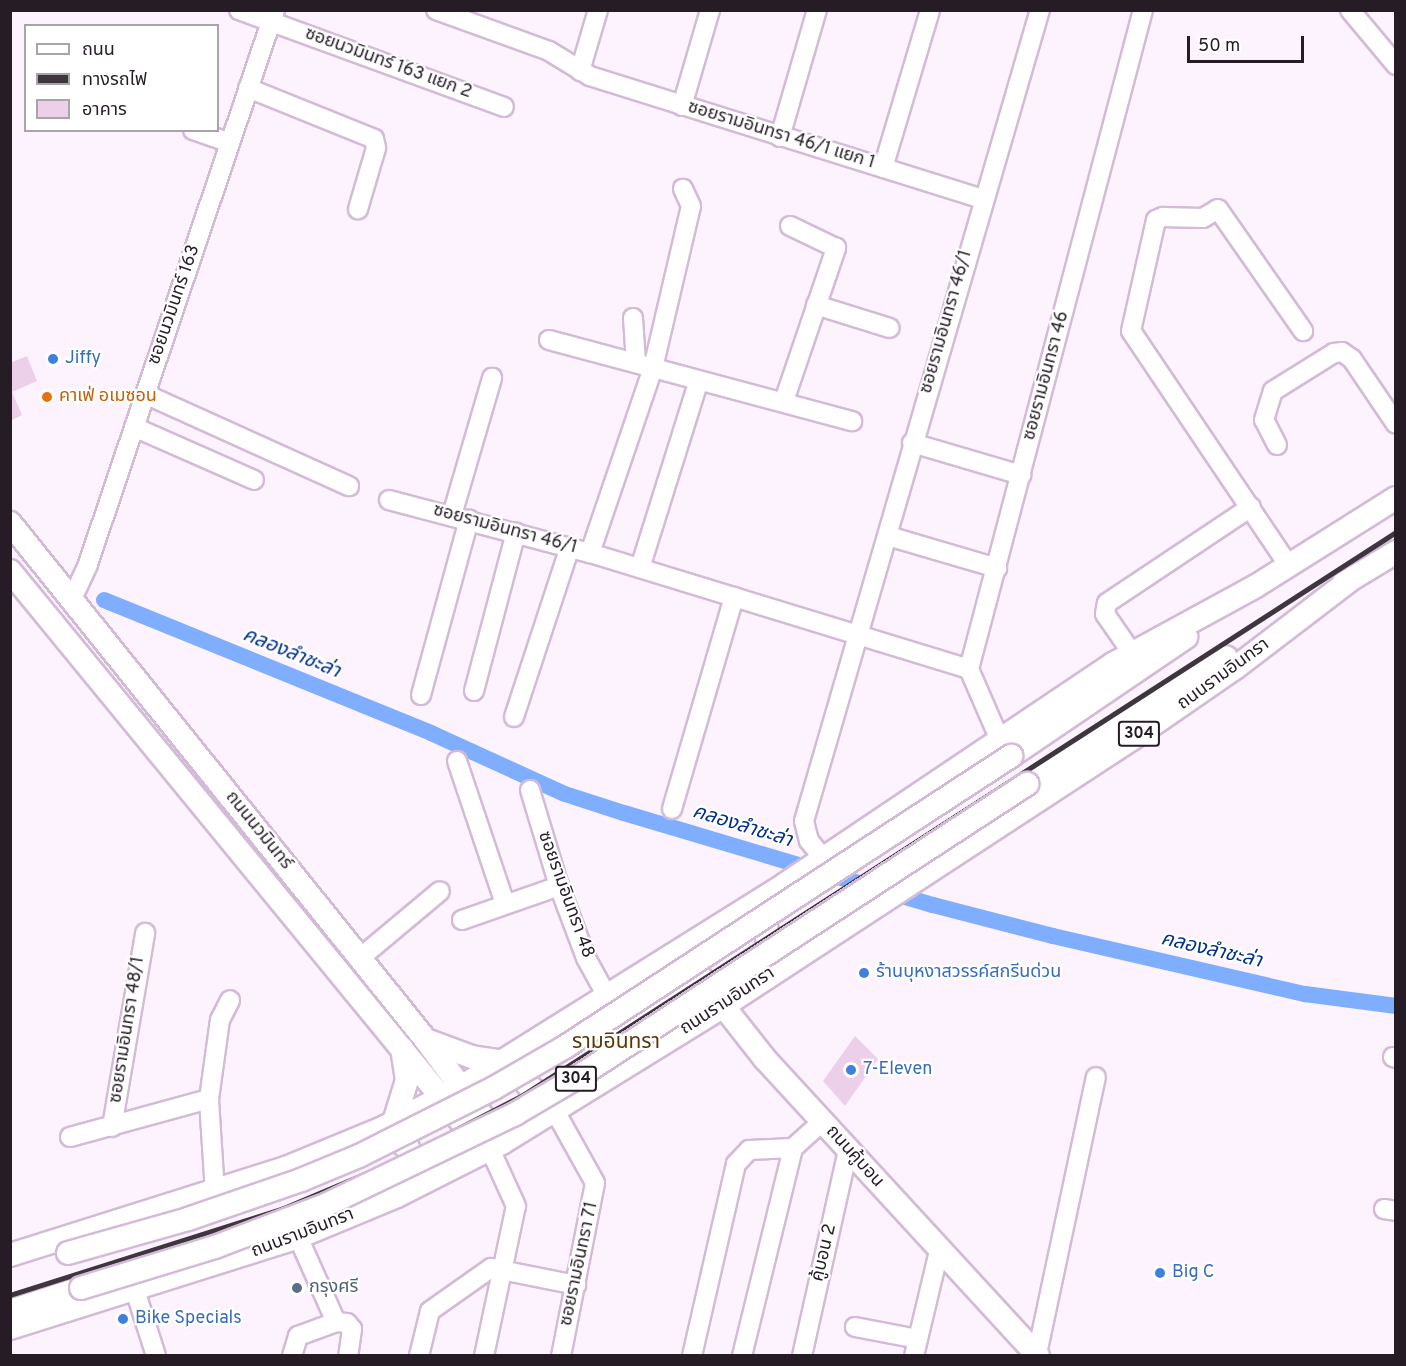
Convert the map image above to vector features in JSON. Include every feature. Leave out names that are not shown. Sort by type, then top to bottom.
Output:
[{"type":"main road","name":"304","points":[[10,1270],[188,1219],[301,1180],[359,1156],[494,1088],[575,1041],[1005,747],[1132,653],[1256,586],[1395,498]]},
{"type":"main road","name":"ถนนนวมินทร์","points":[[10,523],[425,1039],[452,1091],[492,1148]]},
{"type":"main road","name":"ถนนรามอินทรา","points":[[10,1311],[215,1246],[328,1204],[515,1114],[581,1076],[1027,784],[1395,552]]},
{"type":"main road","name":"ถนนนวมินทร์","points":[[10,571],[401,1046],[452,1091]]},
{"type":"main road","name":"ถนนรามอินทรา","points":[[10,1328],[298,1237],[397,1196],[492,1148],[722,1007],[1187,702],[1354,577]]},
{"type":"main road","name":"304","points":[[10,1256],[215,1193],[389,1125],[452,1091],[608,998],[820,860],[1005,747],[1125,682],[1256,586]]},
{"type":"main road","points":[[764,897],[767,938],[782,953],[799,955]]},
{"type":"main road","name":"ถนนคู้บอน","points":[[680,951],[722,1007],[822,1122],[1037,1355]]},
{"type":"main road","points":[[568,1021],[616,1025],[692,983],[705,984]]},
{"type":"main road","points":[[425,1039],[472,1057],[502,1062]]},
{"type":"main road","points":[[534,1042],[524,1072],[528,1085],[538,1094],[562,1107]]},
{"type":"main road","points":[[397,1196],[409,1175],[411,1160],[402,1139],[389,1125],[407,1080],[401,1046]]},
{"type":"street","name":"ซอยนวมินทร์ 163 แยก 2","points":[[239,10],[273,16],[504,107]]},
{"type":"street","name":"ซอยรามอินทรา 46/1 แยก 1","points":[[436,10],[566,58],[580,71],[682,106],[983,199]]},
{"type":"street","points":[[580,71],[598,10]]},
{"type":"street","points":[[682,106],[710,10]]},
{"type":"street","points":[[780,137],[817,10]]},
{"type":"street","points":[[883,168],[930,10]]},
{"type":"street","name":"ซอยรามอินทรา 46/1","points":[[820,860],[809,841],[804,821],[861,635],[912,443],[1040,10]]},
{"type":"street","name":"ซอยรามอินทรา 46","points":[[969,669],[1143,10]]},
{"type":"street","points":[[1350,10],[1395,65]]},
{"type":"street","name":"ซอยนวมินทร์ 163","points":[[72,599],[134,427],[273,16]]},
{"type":"street","points":[[248,88],[374,139],[376,148],[358,209]]},
{"type":"street","points":[[198,132],[230,144]]},
{"type":"street","points":[[590,553],[691,206],[683,189]]},
{"type":"street","points":[[1289,566],[1131,332],[1156,220],[1163,216],[1203,218],[1218,210],[1303,331]]},
{"type":"street","points":[[784,401],[836,248],[790,226]]},
{"type":"street","points":[[816,305],[890,328]]},
{"type":"street","points":[[633,318],[644,365]]},
{"type":"street","points":[[549,340],[698,382],[784,401],[852,421]]},
{"type":"street","points":[[1277,445],[1264,420],[1273,391],[1334,352],[1342,352],[1352,359],[1395,424]]},
{"type":"street","points":[[420,695],[492,378]]},
{"type":"street","points":[[640,568],[698,382]]},
{"type":"street","points":[[145,394],[349,486]]},
{"type":"street","points":[[134,427],[254,480]]},
{"type":"street","points":[[912,443],[1021,475]]},
{"type":"street","name":"ซอยรามอินทรา 46/1","points":[[389,500],[570,547],[861,635]]},
{"type":"street","points":[[1132,653],[1105,614],[1107,603],[1251,507]]},
{"type":"street","points":[[474,691],[516,532]]},
{"type":"street","points":[[888,536],[997,568]]},
{"type":"street","points":[[514,717],[570,547]]},
{"type":"street","points":[[672,809],[734,597]]},
{"type":"street","points":[[861,635],[969,669],[1005,747]]},
{"type":"street","points":[[457,761],[506,904]]},
{"type":"street","name":"ซอยรามอินทรา 48","points":[[530,790],[559,886],[586,958],[608,998]]},
{"type":"street","points":[[462,920],[559,886]]},
{"type":"street","points":[[360,958],[440,891]]},
{"type":"street","name":"ซอยรามอินทรา 48/1","points":[[112,1127],[145,933]]},
{"type":"street","points":[[215,1193],[209,1099],[220,1020],[230,1000]]},
{"type":"street","points":[[1037,1355],[1096,1077]]},
{"type":"street","name":"ซอยรามอินทรา 48/1","points":[[70,1137],[209,1099]]},
{"type":"street","name":"ซอยรามอินทรา 71","points":[[561,1356],[595,1183],[562,1107]]},
{"type":"street","points":[[742,1356],[793,1148],[822,1122]]},
{"type":"street","points":[[484,1356],[515,1199],[492,1148]]},
{"type":"street","points":[[692,1356],[736,1164],[749,1150],[793,1148]]},
{"type":"street","name":"คู้บอน 2","points":[[802,1356],[848,1151]]},
{"type":"street","points":[[298,1237],[336,1322]]},
{"type":"street","points":[[855,1327],[916,1347],[939,1251]]},
{"type":"street","points":[[419,1356],[424,1323],[436,1304],[491,1268],[576,1285]]},
{"type":"street","points":[[135,1290],[156,1356]]},
{"type":"street","points":[[292,1356],[298,1336],[336,1322],[347,1323],[352,1329],[348,1356]]},
{"type":"building","points":[[27,356],[37,381],[12,392],[22,415],[10,421],[10,363]]},
{"type":"building","name":"7-Eleven","points":[[855,1036],[878,1059],[845,1106],[823,1081]]},
{"type":"waterway","name":"คลองลำชะล่า","points":[[104,600],[431,733],[565,794],[624,813],[933,905],[1053,936],[1305,994],[1396,1006]]},
{"type":"railway","points":[[10,1295],[284,1208],[395,1161],[523,1095],[1396,532]]},
{"type":"place","name":"Jiffy","points":[[53,359]]},
{"type":"place","name":"คาเฟ่ อเมซอน","points":[[47,397]]},
{"type":"place","name":"ร้านบุหงาสวรรค์สกรีนด่วน","points":[[864,973]]},
{"type":"place","name":"7-Eleven","points":[[851,1070]]},
{"type":"place","name":"Big C","points":[[1160,1273]]},
{"type":"place","name":"กรุงศรี","points":[[297,1288]]},
{"type":"place","name":"Bike Specials","points":[[123,1319]]},
{"type":"district","name":"รามอินทรา","points":[[616,1043]]}]
